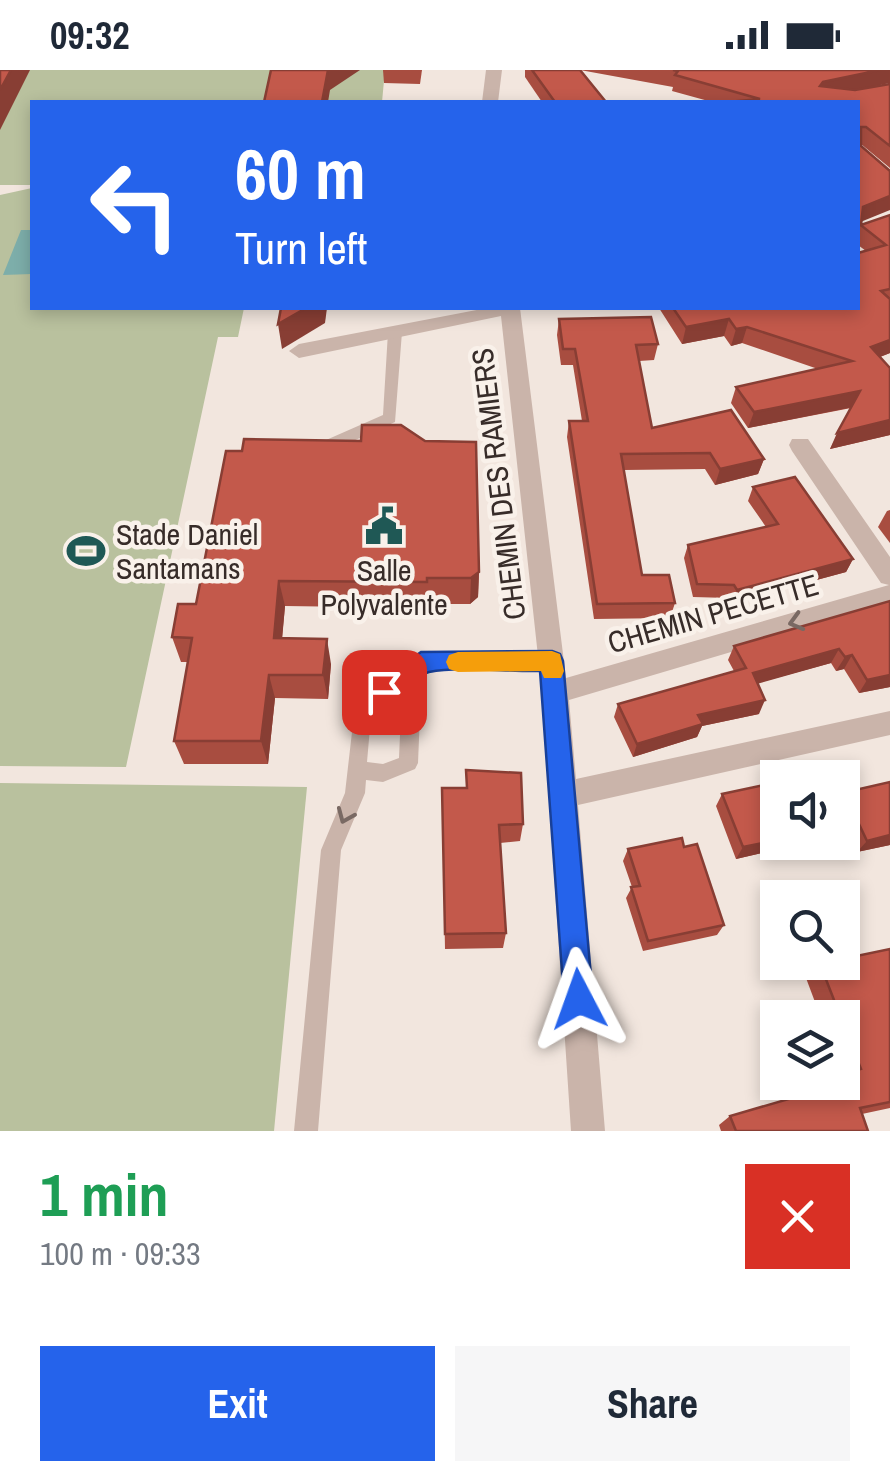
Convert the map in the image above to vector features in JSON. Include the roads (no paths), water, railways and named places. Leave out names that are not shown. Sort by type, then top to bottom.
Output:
[{"type":"street","points":[[490,100],[494,70]]},
{"type":"street","points":[[299,351],[499,310]]},
{"type":"street","name":"CHEMIN DES RAMIERS","points":[[508,310],[552,661],[588,1131]]},
{"type":"street","points":[[800,445],[890,576]]},
{"type":"street","name":"CHEMIN PECETTE","points":[[555,693],[890,595]]},
{"type":"street","points":[[564,795],[890,722]]},
{"type":"lane","points":[[323,448],[390,418],[395,332]]},
{"type":"lane","points":[[306,1130],[331,850],[355,793],[362,712],[421,662],[552,661]]},
{"type":"lane","points":[[357,770],[383,773],[408,763],[412,690],[407,671]]},
{"type":"water","points":[[21,230],[30,230],[30,274],[3,275]]},
{"type":"place","name":"Salle Polyvalente","points":[[384,526]]},
{"type":"place","name":"Stade Daniel Santamans","points":[[86,551]]}]
